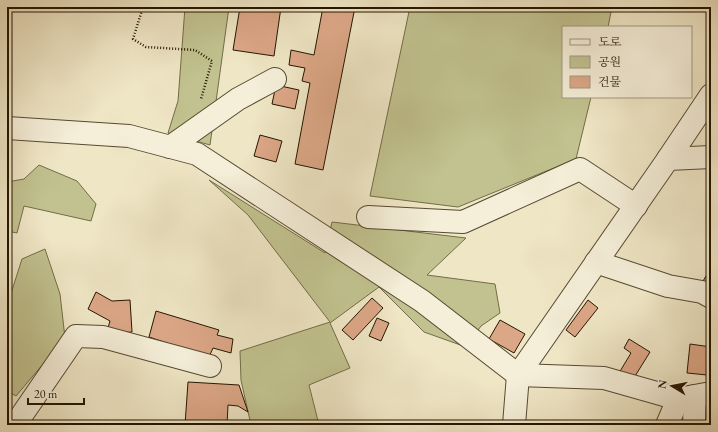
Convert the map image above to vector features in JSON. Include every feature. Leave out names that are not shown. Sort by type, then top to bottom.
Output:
[{"type":"street","points":[[170,147],[238,99],[275,79]]},
{"type":"street","points":[[514,425],[518,375],[636,206],[711,95]]},
{"type":"street","points":[[7,128],[129,136],[198,154],[422,302],[518,375],[604,378],[695,396]]},
{"type":"street","points":[[668,159],[711,157]]},
{"type":"street","points":[[368,217],[463,222],[580,169],[636,206]]},
{"type":"street","points":[[596,262],[668,286],[702,292],[711,297]]},
{"type":"street","points":[[16,425],[76,336],[103,337],[210,366]]},
{"type":"street","points":[[666,425],[695,396]]},
{"type":"street","points":[[694,425],[695,396]]},
{"type":"path","points":[[143,7],[133,39],[146,47],[195,50],[212,61],[193,131]]},
{"type":"green space","points":[[185,7],[229,7],[210,145],[168,133],[178,101]]},
{"type":"green space","points":[[410,7],[612,7],[608,26],[562,26],[562,98],[591,98],[576,159],[458,207],[370,196]]},
{"type":"green space","points":[[39,165],[77,181],[96,204],[91,221],[24,206],[17,233],[7,231],[7,182],[24,179]]},
{"type":"green space","points":[[209,180],[325,253],[332,222],[466,238],[427,275],[495,284],[500,313],[481,326],[466,347],[424,332],[379,287],[330,323],[350,368],[309,385],[319,425],[251,425],[241,380],[240,351],[330,322],[248,215]]},
{"type":"green space","points":[[45,249],[60,294],[65,338],[16,396],[7,391],[7,306],[22,259]]},
{"type":"building","points":[[240,7],[281,7],[274,56],[233,50]]},
{"type":"building","points":[[323,7],[355,7],[323,170],[295,164],[310,83],[302,81],[305,68],[289,65],[291,50],[314,55]]},
{"type":"building","points":[[276,85],[299,90],[295,109],[272,104]]},
{"type":"building","points":[[260,135],[282,141],[276,162],[254,156]]},
{"type":"building","points":[[711,268],[711,286],[703,281]]},
{"type":"building","points":[[96,292],[112,301],[130,300],[132,332],[119,333],[108,328],[110,321],[88,309]]},
{"type":"building","points":[[372,298],[383,308],[353,340],[342,330]]},
{"type":"building","points":[[588,300],[598,308],[575,337],[566,330]]},
{"type":"building","points":[[156,311],[219,330],[217,335],[233,339],[231,353],[213,348],[209,357],[149,337]]},
{"type":"building","points":[[377,318],[389,323],[381,341],[369,336]]},
{"type":"building","points":[[500,320],[525,334],[514,353],[489,339]]},
{"type":"building","points":[[629,339],[650,352],[632,381],[619,373],[631,353],[624,348]]},
{"type":"building","points":[[690,344],[711,347],[707,375],[687,373]]},
{"type":"building","points":[[711,371],[711,382],[709,382],[707,372]]},
{"type":"building","points":[[188,382],[239,385],[248,412],[238,406],[228,405],[227,425],[185,425]]}]
